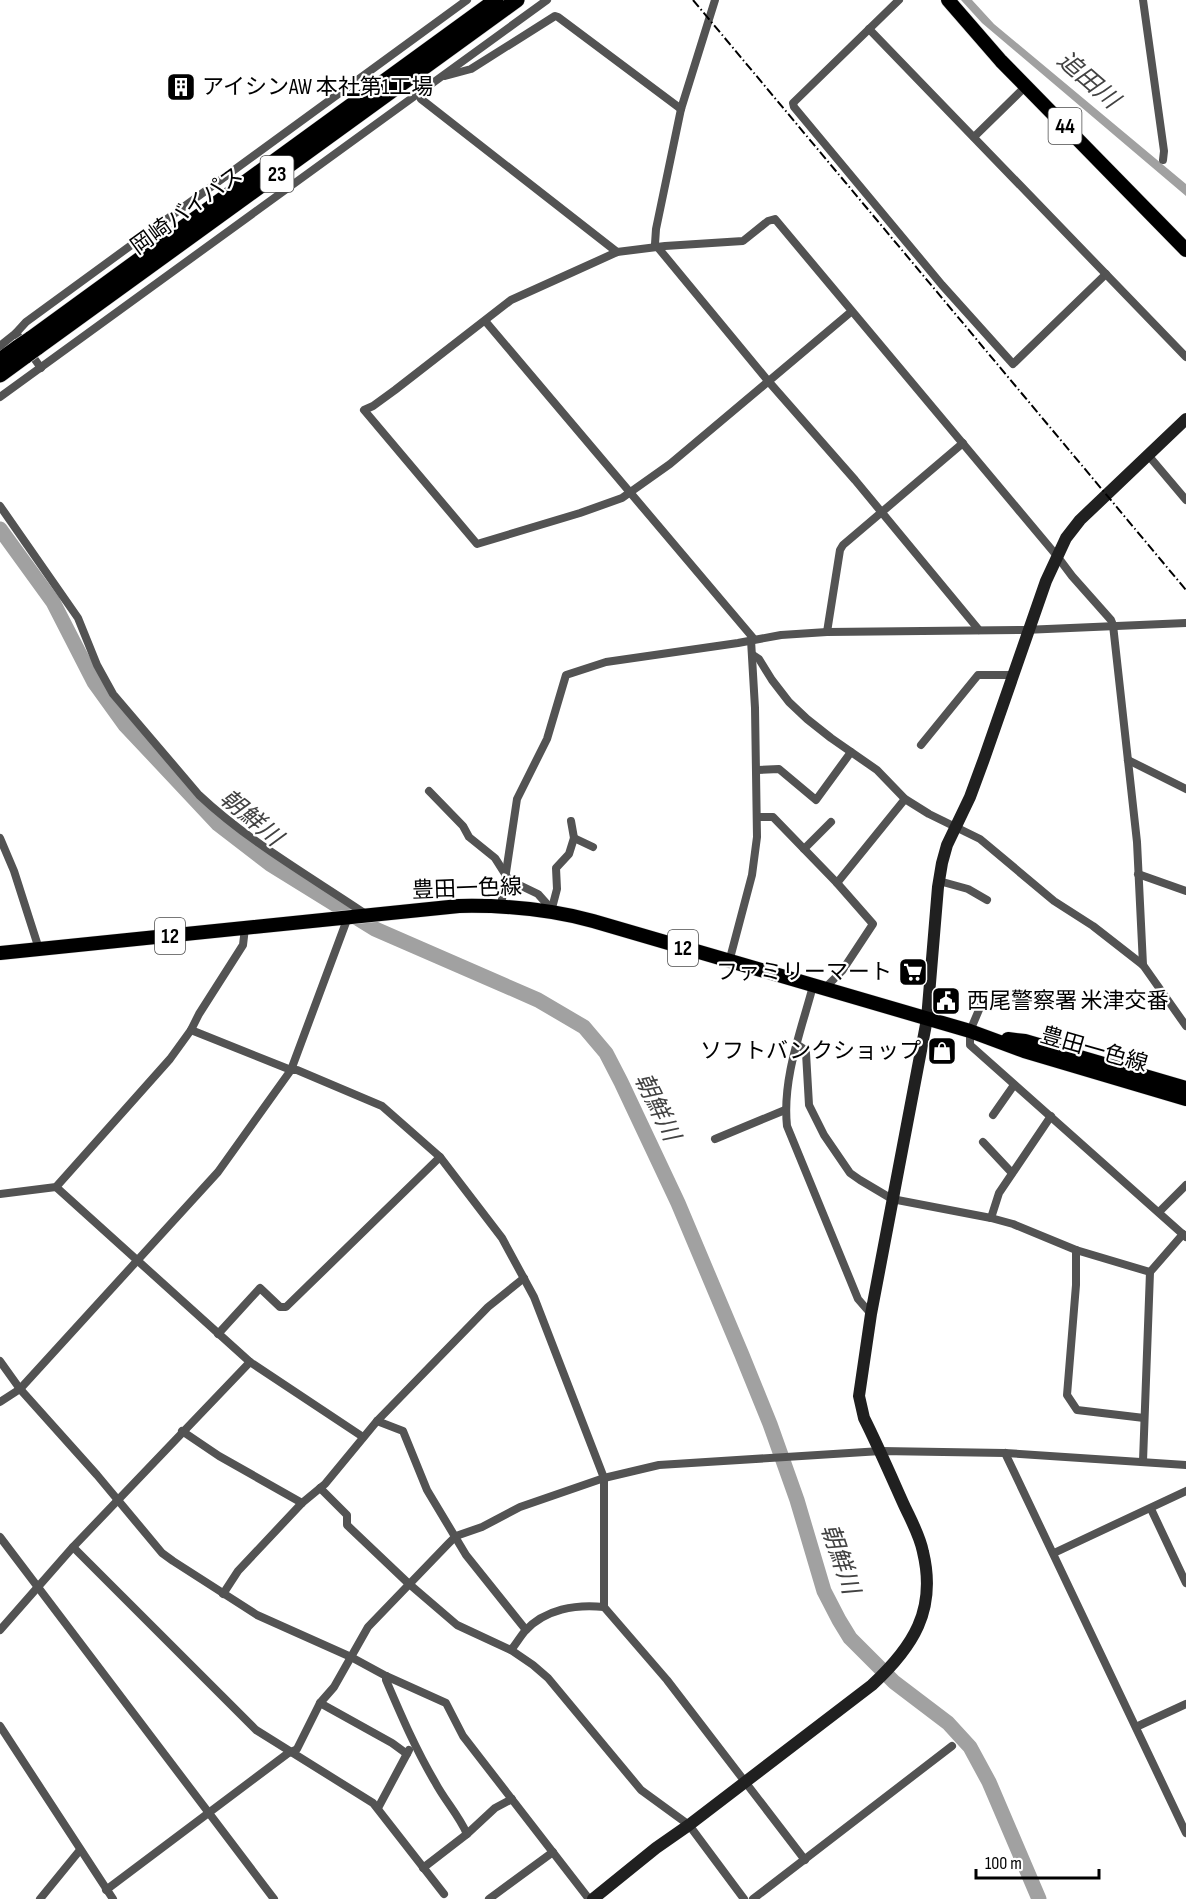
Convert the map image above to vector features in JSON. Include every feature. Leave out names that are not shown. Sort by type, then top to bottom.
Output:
[{"type":"highway","name":"23","points":[[453,32],[487,0]]},
{"type":"highway","name":"岡崎バイパス","points":[[26,345],[496,0]]},
{"type":"highway","name":"岡崎バイパス","points":[[0,360],[26,345],[424,68],[517,0]]},
{"type":"highway","name":"23","points":[[424,68],[466,46],[530,0]]},
{"type":"main road","name":"44","points":[[948,0],[976,35],[1186,250]]},
{"type":"main road","name":"豊田一色線","points":[[0,953],[459,906],[553,910],[991,1037],[1024,1051],[1186,1099]]},
{"type":"main road","name":"豊田一色線","points":[[991,1037],[1025,1041],[1186,1088]]},
{"type":"street","points":[[41,368],[26,345],[26,322],[158,230],[359,83],[467,0]]},
{"type":"street","points":[[0,397],[183,264],[381,113],[441,76],[547,0]]},
{"type":"street","points":[[715,0],[681,109],[654,242],[979,630]]},
{"type":"street","points":[[899,0],[793,103],[794,107],[942,285],[1013,364],[1106,274]]},
{"type":"street","points":[[1143,0],[1164,151],[1163,160]]},
{"type":"street","points":[[441,76],[471,69],[558,17],[681,109]]},
{"type":"street","points":[[869,29],[1186,357]]},
{"type":"street","points":[[974,137],[1026,86]]},
{"type":"street","points":[[421,99],[617,252]]},
{"type":"street","points":[[852,311],[670,464],[629,493],[613,502],[477,544],[364,410],[373,406],[468,333],[486,322],[511,300],[617,252],[656,246],[743,241],[768,220],[773,219],[799,246],[1113,625],[1135,820],[1143,965]]},
{"type":"street","points":[[176,254],[183,264]]},
{"type":"street","points":[[486,322],[752,640],[758,817],[752,875],[729,962]]},
{"type":"street","points":[[0,1361],[20,1389],[97,1475],[162,1553],[257,1615],[351,1657],[448,1705],[463,1736],[591,1899],[872,1685],[895,1663],[910,1643],[926,1609],[928,1574],[923,1550],[881,1451],[864,1418],[859,1396],[871,1314],[927,1019],[939,881],[944,855],[984,759],[1057,556],[1066,538],[1080,520],[1186,419]]},
{"type":"street","points":[[827,632],[840,550],[843,545],[963,443]]},
{"type":"street","points":[[1148,455],[1186,500]]},
{"type":"street","points":[[0,506],[78,618],[97,665],[113,694],[185,779],[214,809],[366,916]]},
{"type":"street","points":[[501,906],[504,873],[517,799],[547,739],[566,675],[606,662],[781,635],[1186,623]]},
{"type":"street","points":[[753,655],[759,659],[789,702],[831,738],[877,770],[905,799],[929,814],[980,839],[1054,901],[1093,926],[1143,965],[1186,1026]]},
{"type":"street","points":[[921,745],[978,675],[1013,675]]},
{"type":"street","points":[[757,770],[779,769],[816,800],[851,752]]},
{"type":"street","points":[[1128,760],[1186,789]]},
{"type":"street","points":[[429,791],[463,826],[469,837],[495,858],[504,873],[518,885],[538,894],[553,910]]},
{"type":"street","points":[[837,883],[905,799]]},
{"type":"street","points":[[758,817],[773,817],[873,924],[842,971],[819,988],[798,1045],[788,1082],[785,1110],[787,1126],[858,1299],[871,1314]]},
{"type":"street","points":[[553,910],[558,882],[555,875],[556,868],[568,854],[574,838],[571,821]]},
{"type":"street","points":[[804,849],[831,822]]},
{"type":"street","points":[[0,838],[14,871],[39,949]]},
{"type":"street","points":[[574,838],[593,847]]},
{"type":"street","points":[[1138,874],[1186,891]]},
{"type":"street","points":[[939,881],[968,889],[987,900]]},
{"type":"street","points":[[0,1402],[20,1389],[218,1172],[291,1070],[344,918]]},
{"type":"street","points":[[0,1194],[56,1187],[170,1059],[191,1030],[198,1014],[243,945],[245,928]]},
{"type":"street","points":[[984,998],[970,1031],[970,1045],[1184,1235],[1150,1272],[1143,1461]]},
{"type":"street","points":[[191,1030],[291,1070],[297,1070],[382,1106],[440,1157],[502,1238],[534,1297],[604,1478],[604,1607],[667,1680],[805,1860]]},
{"type":"street","points":[[798,1045],[806,1053],[809,1105],[824,1134],[850,1173],[892,1199],[1013,1224],[1076,1250],[1150,1272]]},
{"type":"street","points":[[993,1115],[1014,1085]]},
{"type":"street","points":[[715,1138],[785,1110]]},
{"type":"street","points":[[991,1218],[999,1193],[1051,1116]]},
{"type":"street","points":[[983,1142],[1012,1173]]},
{"type":"street","points":[[218,1334],[260,1288],[280,1307],[286,1307],[440,1157]]},
{"type":"street","points":[[1159,1212],[1186,1185]]},
{"type":"street","points":[[56,1187],[250,1362],[363,1437]]},
{"type":"street","points":[[1076,1250],[1076,1285],[1067,1395],[1077,1410],[1144,1418]]},
{"type":"street","points":[[223,1594],[238,1571],[302,1503],[320,1488],[377,1421],[488,1307],[524,1278]]},
{"type":"street","points":[[0,1630],[73,1547],[250,1362]]},
{"type":"street","points":[[377,1421],[403,1431],[427,1490],[466,1555],[526,1630]]},
{"type":"street","points":[[182,1431],[219,1456],[302,1503]]},
{"type":"street","points":[[106,1890],[297,1749],[320,1703],[334,1687],[368,1627],[408,1583],[456,1536],[482,1527],[520,1508],[604,1478],[659,1465],[881,1451],[1005,1453],[1186,1465]]},
{"type":"street","points":[[1005,1453],[1186,1833]]},
{"type":"street","points":[[320,1488],[347,1515],[347,1525],[408,1583],[457,1625],[512,1650],[555,1685],[641,1790],[689,1825],[744,1899]]},
{"type":"street","points":[[1054,1553],[1186,1491]]},
{"type":"street","points":[[1151,1509],[1186,1583]]},
{"type":"street","points":[[0,1538],[274,1899]]},
{"type":"street","points":[[73,1547],[256,1730],[373,1803],[444,1894]]},
{"type":"street","points":[[512,1650],[526,1630],[543,1618],[567,1608],[586,1605],[604,1607]]},
{"type":"street","points":[[386,1676],[435,1783],[459,1816],[467,1834]]},
{"type":"street","points":[[320,1703],[392,1743],[407,1754]]},
{"type":"street","points":[[1136,1727],[1186,1704]]},
{"type":"street","points":[[0,1726],[113,1899]]},
{"type":"street","points":[[378,1808],[407,1754],[416,1744]]},
{"type":"street","points":[[753,1899],[952,1746]]},
{"type":"street","points":[[423,1868],[467,1834],[495,1808],[512,1799]]},
{"type":"street","points":[[40,1899],[80,1850]]},
{"type":"street","points":[[489,1899],[554,1852]]},
{"type":"shaded area","points":[[961,0],[972,0],[994,24],[1186,184],[1186,196],[982,23]]},
{"type":"waterway","name":"朝鮮川","points":[[0,529],[53,602],[94,682],[125,725],[218,824],[270,864],[375,929],[538,1000],[584,1027],[606,1053],[678,1203],[770,1424],[797,1500],[824,1591],[850,1638],[894,1682],[948,1723],[970,1747],[989,1782],[1039,1899]]},
{"type":"railway","points":[[693,0],[1186,590]]},
{"type":"place","name":"アイシンAW 本社第1工場","points":[[181,87]]},
{"type":"place","name":"ファミリーマート","points":[[913,972]]},
{"type":"place","name":"西尾警察署 米津交番","points":[[946,1001]]},
{"type":"place","name":"ソフトバンクショップ","points":[[942,1051]]},
{"type":"water label","name":"追田川","points":[[1088,80]]}]
